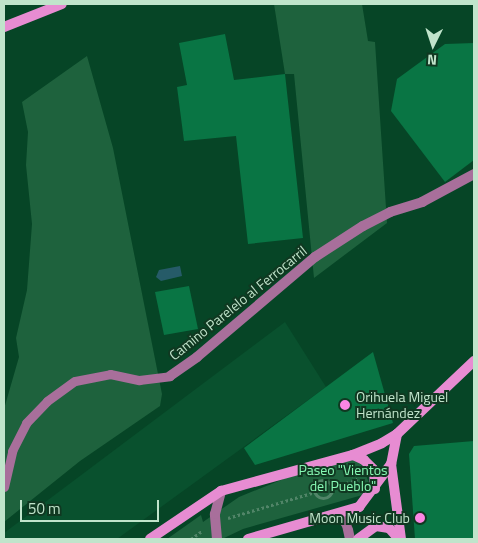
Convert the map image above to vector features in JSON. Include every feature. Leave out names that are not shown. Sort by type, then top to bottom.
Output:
[{"type":"street","points":[[4,26],[62,4]]},
{"type":"street","name":"Camino Parelelo al Ferrocarril","points":[[170,376],[197,357],[315,257],[363,226],[390,212],[422,202],[474,174]]},
{"type":"street","points":[[150,539],[221,492],[353,455],[397,434],[443,387],[474,361]]},
{"type":"street","points":[[397,434],[391,464],[400,539]]},
{"type":"street","points":[[353,455],[364,460],[374,470],[375,489]]},
{"type":"street","points":[[248,539],[339,514],[360,506],[375,489],[391,464]]},
{"type":"street","points":[[217,539],[215,514],[221,492]]},
{"type":"street","points":[[339,514],[347,525],[350,539]]},
{"type":"street","points":[[358,539],[377,530],[389,528],[400,539]]},
{"type":"lane","name":"Camino Parelelo al Ferrocarril","points":[[4,486],[12,451],[26,424],[47,401],[75,381],[110,374],[139,380],[170,376]]},
{"type":"path","points":[[315,492],[317,481],[323,479],[332,487]]},
{"type":"path","points":[[332,487],[356,480]]},
{"type":"path","points":[[225,518],[315,492],[325,499],[329,497],[332,487]]},
{"type":"path","points":[[191,539],[203,530]]},
{"type":"shaded area","points":[[285,322],[326,387],[117,539],[4,539],[4,533]]},
{"type":"green space","points":[[274,4],[362,4],[368,41],[375,42],[387,223],[314,278],[294,74],[285,74]]},
{"type":"green space","points":[[87,56],[113,148],[162,394],[160,406],[80,461],[4,522],[4,409],[19,357],[16,338],[27,290],[32,224],[26,165],[28,132],[22,102]]},
{"type":"green space","name":"Paseo \"Vientos del Pueblo\"","points":[[355,450],[373,492],[243,529],[222,539],[167,539],[201,515],[203,522],[239,497]]},
{"type":"water","points":[[180,266],[182,276],[161,281],[156,277],[159,270]]},
{"type":"building","points":[[225,34],[234,80],[285,74],[303,238],[248,244],[236,136],[184,141],[177,87],[187,85],[179,43]]},
{"type":"building","points":[[474,43],[474,160],[445,182],[391,111],[397,79],[445,44]]},
{"type":"building","points":[[189,286],[198,329],[164,335],[155,292]]},
{"type":"building","name":"Orihuela Miguel Hernández","points":[[373,352],[393,423],[255,465],[244,448]]},
{"type":"building","points":[[474,441],[474,539],[415,539],[409,454],[414,446]]},
{"type":"place","name":"Orihuela Miguel Hernández","points":[[345,405]]},
{"type":"place","name":"Moon Music Club","points":[[420,518]]}]
